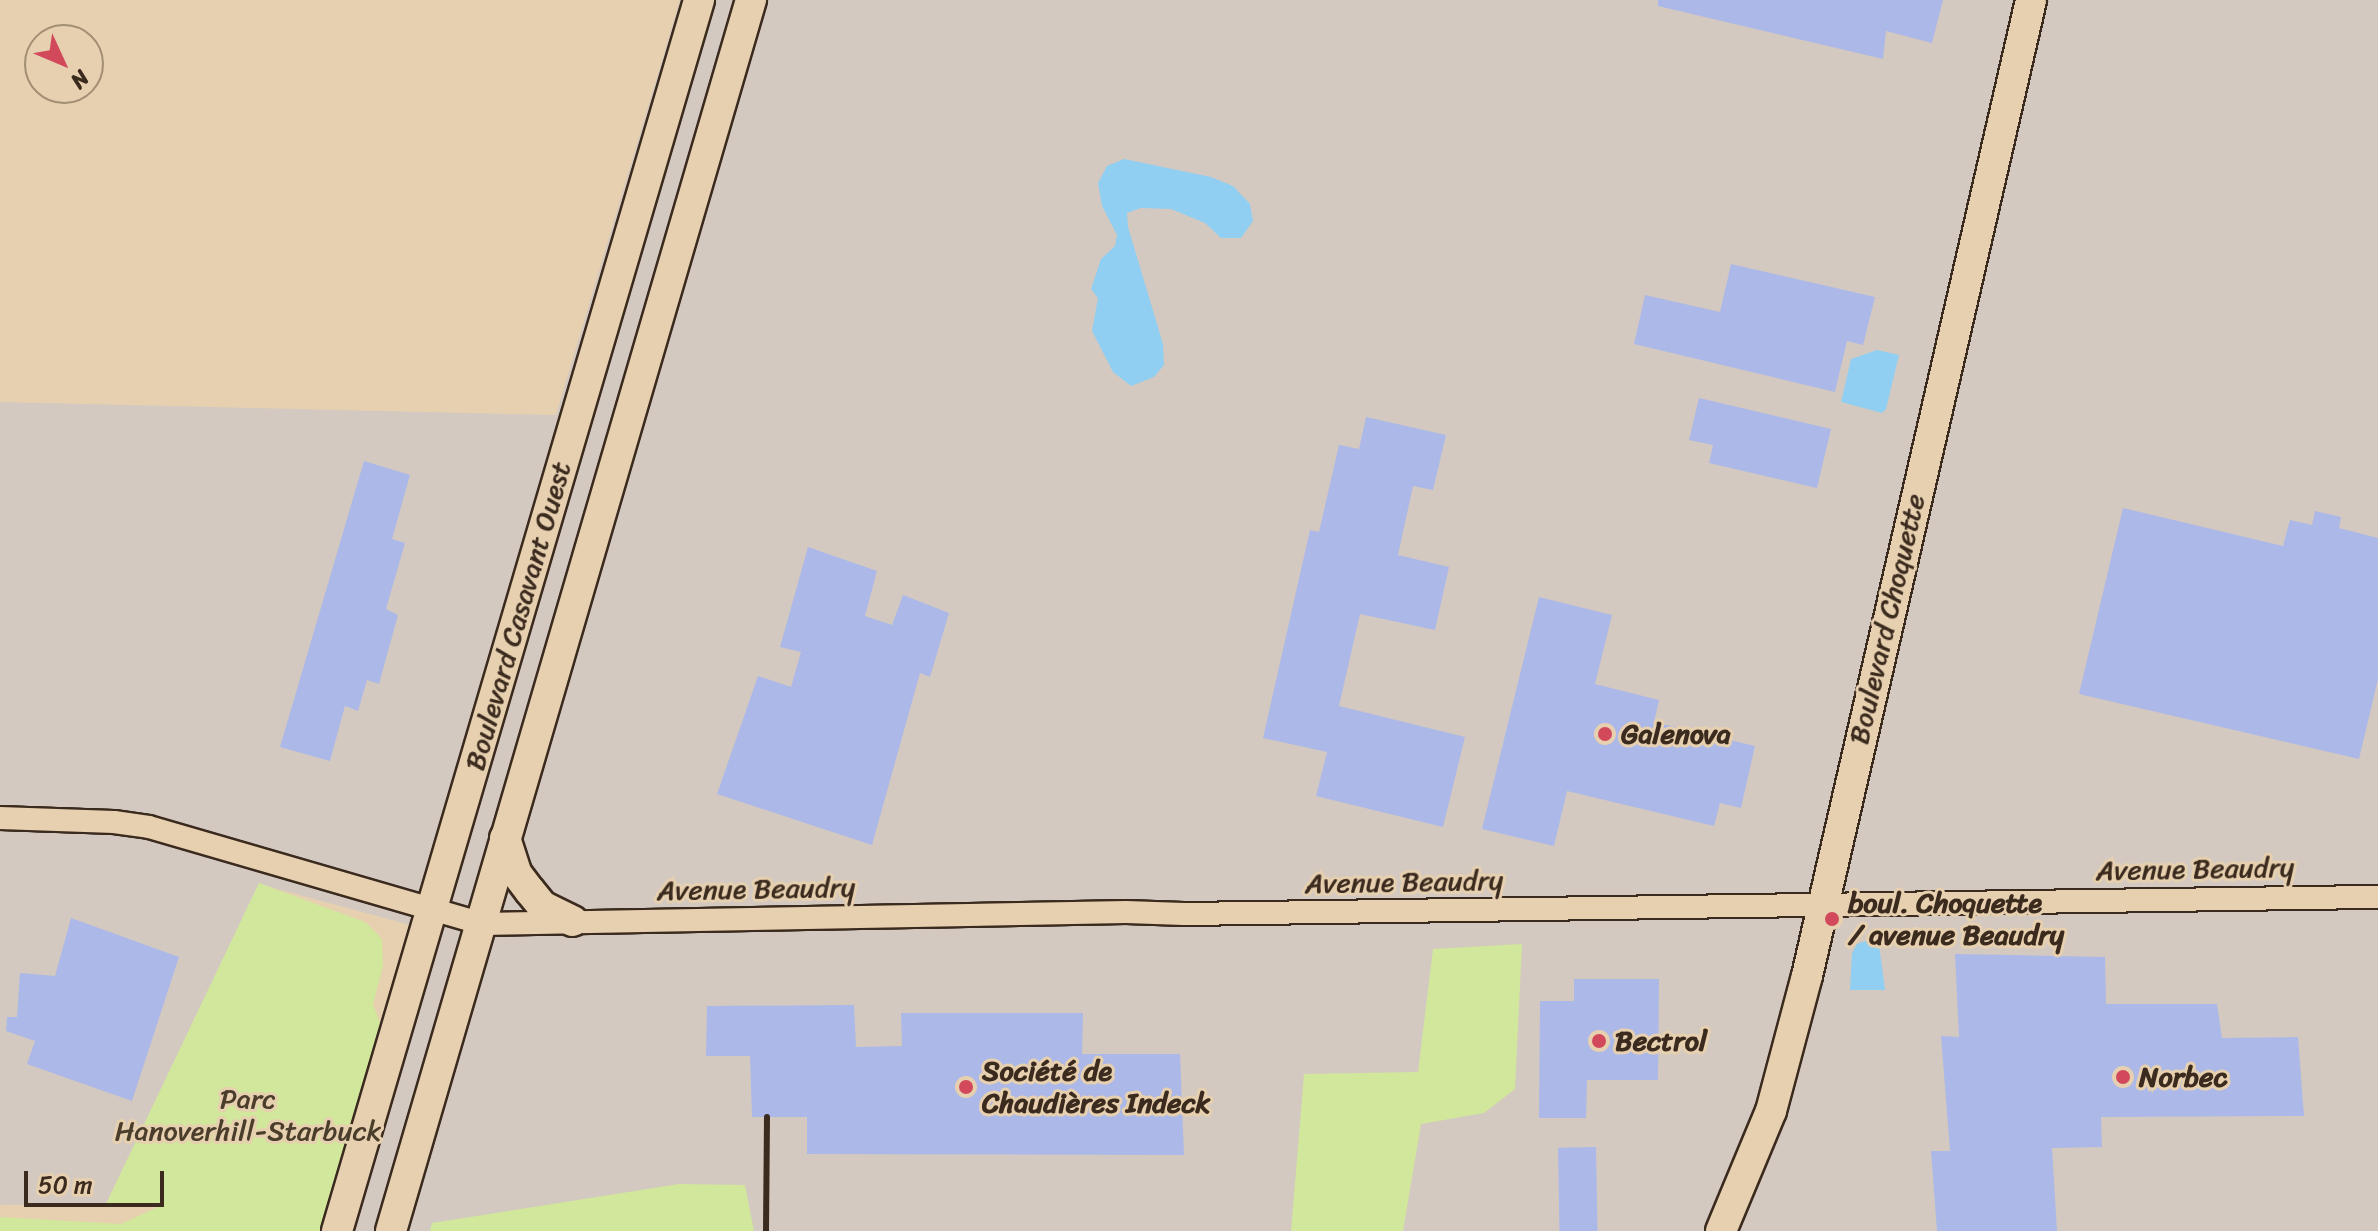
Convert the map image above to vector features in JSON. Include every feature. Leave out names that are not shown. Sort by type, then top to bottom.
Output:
[{"type":"main road","name":"Boulevard Casavant Ouest","points":[[337,1231],[699,0]]},
{"type":"main road","name":"Boulevard Casavant Ouest","points":[[391,1231],[751,0]]},
{"type":"main road","name":"Boulevard Choquette","points":[[1721,1231],[1771,1111],[2031,0]]},
{"type":"main road","points":[[505,838],[517,874],[542,906],[573,921]]},
{"type":"street","name":"Avenue Beaudry","points":[[0,818],[114,822],[149,827],[482,924],[2378,897]]},
{"type":"shaded area","points":[[680,0],[2378,0],[2378,1231],[329,1231],[421,928],[259,884],[106,1204],[0,1205],[0,402],[556,415]]},
{"type":"green space","name":"Parc Hanoverhill-Starbuck","points":[[259,883],[365,922],[382,939],[383,966],[373,1004],[380,1023],[320,1231],[0,1231],[0,1217],[121,1224],[158,1207],[106,1204]]},
{"type":"green space","points":[[1522,944],[1515,1089],[1484,1113],[1421,1124],[1403,1231],[1291,1231],[1304,1074],[1418,1072],[1433,949]]},
{"type":"green space","points":[[679,1184],[745,1185],[754,1231],[430,1231],[432,1223]]},
{"type":"water","points":[[1124,159],[1211,177],[1233,186],[1250,204],[1253,221],[1241,238],[1221,238],[1205,223],[1171,209],[1141,208],[1127,213],[1128,227],[1163,344],[1164,365],[1154,377],[1131,386],[1113,372],[1092,331],[1098,298],[1091,289],[1101,259],[1115,246],[1117,235],[1102,206],[1098,183],[1107,166]]},
{"type":"water","points":[[1877,350],[1899,355],[1886,409],[1882,413],[1841,402],[1851,359]]},
{"type":"water","points":[[1878,937],[1885,990],[1850,990],[1852,953],[1857,944]]},
{"type":"building","points":[[1658,0],[1943,0],[1932,43],[1886,31],[1883,59],[1658,6]]},
{"type":"building","points":[[1731,264],[1875,297],[1863,345],[1847,341],[1835,392],[1634,344],[1645,295],[1720,312]]},
{"type":"building","points":[[1699,398],[1831,429],[1817,488],[1709,463],[1713,445],[1689,440]]},
{"type":"building","points":[[1366,417],[1446,435],[1433,490],[1413,486],[1398,555],[1449,567],[1435,630],[1360,614],[1339,706],[1465,737],[1443,827],[1316,796],[1327,752],[1263,738],[1310,530],[1319,532],[1339,445],[1359,449]]},
{"type":"building","points":[[364,461],[410,475],[392,539],[405,543],[386,609],[398,615],[379,684],[367,680],[358,711],[345,706],[330,761],[280,747]]},
{"type":"building","points":[[2123,508],[2283,546],[2290,520],[2312,525],[2315,511],[2341,517],[2339,528],[2378,538],[2378,679],[2359,759],[2079,694]]},
{"type":"building","points":[[808,547],[877,571],[865,616],[892,625],[903,595],[949,613],[930,677],[920,673],[872,845],[717,794],[758,676],[791,687],[801,652],[780,647]]},
{"type":"building","name":"Galenova","points":[[1539,597],[1612,615],[1595,684],[1659,700],[1654,722],[1755,746],[1741,808],[1720,803],[1714,826],[1567,791],[1554,846],[1482,829]]},
{"type":"building","points":[[71,918],[179,957],[132,1101],[27,1064],[35,1041],[6,1031],[7,1017],[17,1017],[20,973],[55,976]]},
{"type":"building","name":"Norbec","points":[[1955,954],[2105,957],[2106,1004],[2217,1004],[2222,1038],[2298,1037],[2304,1116],[2101,1117],[2102,1147],[2052,1148],[2057,1231],[1937,1231],[1931,1151],[1950,1151],[1941,1036],[1959,1037]]},
{"type":"building","name":"Bectrol","points":[[1574,979],[1659,979],[1658,1080],[1587,1080],[1586,1118],[1539,1118],[1540,1001],[1574,1001]]},
{"type":"building","name":"Société de Chaudières Indeck","points":[[854,1005],[856,1047],[902,1046],[901,1013],[1083,1013],[1082,1054],[1180,1054],[1184,1155],[807,1154],[807,1117],[752,1117],[750,1056],[706,1056],[707,1006]]},
{"type":"building","points":[[1596,1147],[1597,1231],[1559,1231],[1558,1148]]},
{"type":"railway","points":[[766,1231],[767,1117]]},
{"type":"place","name":"Galenova","points":[[1605,734]]},
{"type":"place","name":"boul. Choquette / avenue Beaudry","points":[[1832,919]]},
{"type":"place","name":"Bectrol","points":[[1599,1041]]},
{"type":"place","name":"Norbec","points":[[2123,1077]]},
{"type":"place","name":"Société de Chaudières Indeck","points":[[966,1087]]}]
